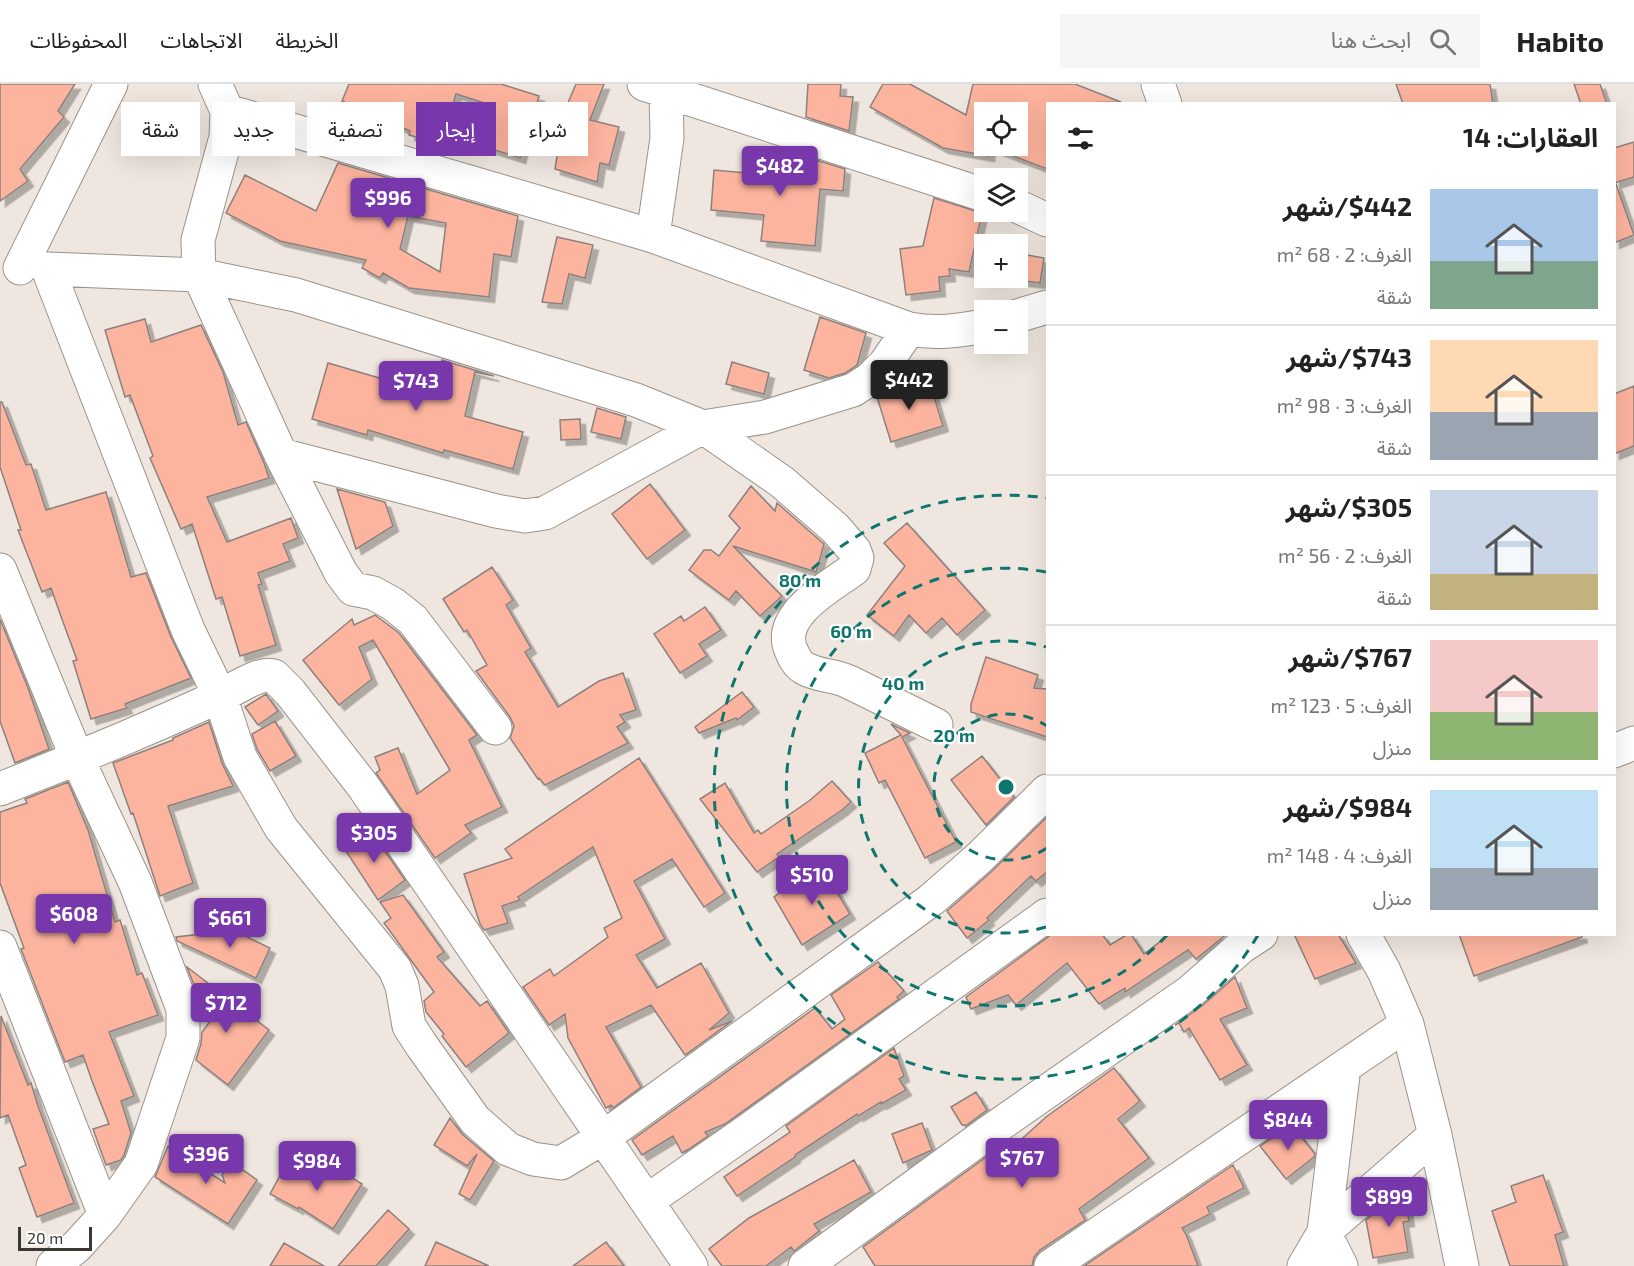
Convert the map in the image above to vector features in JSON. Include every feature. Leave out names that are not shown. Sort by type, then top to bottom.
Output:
[{"type":"street","points":[[23,268],[111,84]]},
{"type":"street","points":[[1158,84],[1164,102]]},
{"type":"street","points":[[655,87],[974,192]]},
{"type":"street","points":[[653,236],[667,138],[655,87]]},
{"type":"street","points":[[495,728],[413,620],[393,604],[373,593],[353,589],[341,573],[281,454],[199,275],[198,240],[226,137],[221,98],[653,236],[909,329],[928,333],[974,328]]},
{"type":"street","points":[[1028,211],[1046,220]]},
{"type":"street","points":[[23,268],[199,275],[296,295],[636,400],[703,427],[782,482],[835,528],[854,550],[857,558],[854,569],[807,604],[794,617],[789,630],[789,646],[795,660],[805,669],[847,681],[936,726]]},
{"type":"street","points":[[23,268],[220,696],[240,756],[281,828],[396,969],[402,986],[409,1026],[475,1120],[508,1149],[533,1159],[561,1163],[604,1137],[931,900],[979,858],[1046,792]]},
{"type":"street","points":[[1028,313],[1046,307]]},
{"type":"street","points":[[281,454],[496,511],[525,516],[545,513],[703,427],[765,417],[853,390],[870,379],[885,364],[909,329]]},
{"type":"street","points":[[0,570],[77,758],[135,882],[183,1010],[183,1038],[141,1164],[105,1215],[77,1246],[53,1266]]},
{"type":"street","points":[[0,789],[77,758],[263,675],[272,675],[280,681],[363,786],[691,1266]]},
{"type":"street","points":[[1616,750],[1634,743]]},
{"type":"street","points":[[647,1201],[770,1116],[1046,916]]},
{"type":"street","points":[[805,1266],[988,1132],[1191,991],[1241,947],[1258,936]]},
{"type":"street","points":[[1364,936],[1384,971],[1407,1024],[1435,1136],[1462,1266]]},
{"type":"street","points":[[0,947],[105,1215]]},
{"type":"street","points":[[1051,1266],[1407,1024]]},
{"type":"street","points":[[1341,1266],[1324,1232],[1344,1067]]},
{"type":"street","points":[[1305,1266],[1324,1232],[1435,1136]]},
{"type":"building","points":[[0,84],[75,84],[58,111],[64,117],[20,169],[28,181],[0,201]]},
{"type":"building","points":[[349,84],[501,84],[539,96],[537,102],[508,102],[508,154],[496,150],[496,102],[481,102],[456,94],[454,102],[416,102],[416,137],[409,135],[410,131],[404,128],[404,102],[342,101]]},
{"type":"building","points":[[576,84],[604,84],[590,120],[619,127],[609,165],[600,163],[597,182],[555,169],[557,156],[588,156],[588,102],[568,102]]},
{"type":"building","points":[[808,84],[841,84],[840,96],[853,97],[849,131],[806,117]]},
{"type":"building","points":[[883,84],[910,84],[966,115],[973,84],[1075,84],[1121,102],[1046,102],[1046,169],[1013,156],[1028,156],[1028,102],[974,102],[974,153],[943,148],[870,107]]},
{"type":"building","points":[[1396,84],[1490,84],[1493,102],[1402,102]]},
{"type":"building","points":[[1574,84],[1600,84],[1606,102],[1580,102]]},
{"type":"building","points":[[1634,142],[1634,177],[1616,182],[1616,147]]},
{"type":"building","points":[[784,150],[845,169],[843,191],[820,189],[815,246],[761,241],[764,215],[711,210],[714,170],[782,176]]},
{"type":"building","points":[[338,163],[518,216],[511,257],[494,254],[489,297],[409,288],[383,273],[380,278],[362,268],[366,260],[280,241],[226,213],[245,175],[316,211]],"holes":[[[408,216],[446,223],[440,272],[400,249]]]},
{"type":"building","points":[[1616,184],[1634,235],[1616,242]]},
{"type":"building","points":[[934,198],[974,210],[974,222],[980,222],[977,234],[974,234],[974,249],[969,272],[949,269],[950,276],[939,277],[940,291],[906,295],[900,249],[923,246]]},
{"type":"building","points":[[557,237],[593,245],[585,278],[569,274],[562,304],[542,302]]},
{"type":"building","points":[[1028,255],[1044,258],[1040,283],[1028,281]]},
{"type":"building","points":[[820,317],[866,333],[857,365],[845,373],[829,378],[804,370]]},
{"type":"building","points":[[145,319],[151,342],[201,325],[223,372],[238,425],[246,422],[264,463],[269,478],[207,497],[227,542],[291,518],[298,538],[283,544],[290,561],[258,573],[262,584],[258,585],[276,645],[240,656],[222,597],[216,599],[192,524],[181,529],[150,458],[153,456],[130,395],[125,397],[105,330]]},
{"type":"building","points":[[442,360],[494,376],[475,372],[465,416],[523,432],[513,469],[444,450],[443,453],[368,430],[367,435],[312,419],[328,363],[417,389],[423,364],[440,368]]},
{"type":"building","points":[[732,362],[769,373],[764,394],[726,384]]},
{"type":"building","points":[[912,377],[918,395],[932,390],[943,426],[891,442],[877,397],[896,391],[894,383]]},
{"type":"building","points":[[1634,386],[1634,446],[1616,453],[1616,393]]},
{"type":"building","points":[[0,402],[2,402],[26,465],[31,464],[46,510],[106,492],[131,577],[146,573],[171,637],[191,678],[125,704],[127,708],[91,719],[73,661],[77,660],[51,588],[42,592],[18,530],[21,530],[0,467]]},
{"type":"building","points":[[597,408],[626,417],[621,439],[591,432]]},
{"type":"building","points":[[580,419],[581,439],[561,440],[560,420]]},
{"type":"building","points":[[650,484],[685,530],[647,559],[612,514]]},
{"type":"building","points":[[751,486],[775,511],[777,503],[824,544],[816,572],[733,546],[782,596],[760,616],[736,591],[729,600],[689,570],[704,550],[711,550],[719,556],[740,528],[729,516]]},
{"type":"building","points":[[337,489],[385,502],[393,526],[356,549]]},
{"type":"building","points":[[907,523],[985,610],[957,635],[942,618],[926,633],[909,615],[894,636],[867,615],[905,566],[884,543]]},
{"type":"building","points":[[492,567],[513,600],[506,605],[531,648],[525,652],[558,707],[599,681],[623,673],[636,710],[620,715],[625,722],[617,727],[628,743],[545,785],[538,779],[510,738],[514,726],[510,717],[476,671],[487,665],[467,630],[464,632],[443,599]]},
{"type":"building","points":[[705,607],[721,630],[699,644],[707,656],[680,673],[654,634],[681,616],[684,621]]},
{"type":"building","points":[[375,615],[399,633],[477,735],[469,740],[502,807],[465,825],[471,833],[435,858],[376,773],[380,770],[375,757],[398,748],[417,794],[450,770],[373,640],[359,647],[372,679],[339,705],[303,660],[352,619],[354,625]]},
{"type":"building","points":[[0,619],[28,688],[49,749],[15,763],[0,721]]},
{"type":"building","points":[[986,657],[1038,675],[1034,688],[1046,689],[1046,737],[971,712],[971,704]]},
{"type":"building","points":[[742,692],[754,707],[737,720],[736,718],[699,733],[695,727]]},
{"type":"building","points":[[266,694],[278,711],[258,725],[245,707]]},
{"type":"building","points":[[275,721],[296,756],[270,771],[257,749],[252,734]]},
{"type":"building","points":[[209,722],[222,763],[233,786],[168,806],[193,883],[160,896],[133,813],[131,814],[113,763],[173,740]]},
{"type":"building","points":[[891,724],[910,733],[902,737],[956,842],[925,858],[885,780],[879,783],[865,753],[901,735]]},
{"type":"building","points":[[982,756],[1014,797],[986,825],[951,780]]},
{"type":"building","points":[[639,758],[725,893],[704,907],[672,859],[634,881],[665,939],[636,955],[657,988],[701,963],[729,1013],[709,1030],[732,1021],[685,1055],[651,1005],[606,1027],[641,1087],[613,1108],[611,1105],[606,1108],[568,1038],[565,1014],[549,1025],[523,987],[550,969],[554,976],[608,937],[604,928],[622,918],[593,847],[518,897],[520,900],[502,906],[508,923],[484,930],[464,874],[512,858],[505,849]]},
{"type":"building","points":[[832,781],[851,802],[777,854],[779,857],[757,872],[700,799],[725,783],[754,833],[758,830],[761,834],[809,801]]},
{"type":"building","points":[[68,782],[88,830],[115,922],[120,920],[137,975],[142,973],[158,1015],[109,1032],[134,1096],[121,1101],[131,1133],[124,1155],[121,1160],[106,1165],[93,1129],[109,1124],[83,1055],[65,1062],[21,949],[24,948],[0,883],[0,812],[27,803],[25,799]]},
{"type":"building","points":[[1046,818],[1046,873],[1036,881],[1031,876],[987,918],[989,920],[967,938],[947,911]]},
{"type":"building","points":[[369,828],[405,880],[378,900],[342,845]]},
{"type":"building","points":[[824,870],[850,914],[802,945],[774,897],[797,879],[800,884]]},
{"type":"building","points":[[403,895],[444,952],[437,957],[480,1006],[487,1001],[509,1033],[466,1067],[426,1012],[424,1001],[434,992],[384,923],[391,918],[380,902]]},
{"type":"building","points":[[222,925],[270,948],[256,978],[177,941],[176,937],[219,932]]},
{"type":"building","points":[[1049,936],[1103,936],[1110,945],[1125,936],[1132,936],[1144,954],[1167,936],[1225,936],[1196,959],[1188,950],[1125,992],[1125,988],[1099,1004],[1067,963],[1016,1005],[1008,995],[971,1009],[966,997]]},
{"type":"building","points":[[1295,936],[1339,936],[1356,963],[1315,979]]},
{"type":"building","points":[[1460,936],[1582,936],[1582,937],[1474,976]]},
{"type":"building","points":[[878,962],[904,991],[897,997],[899,999],[725,1124],[705,1132],[708,1136],[689,1149],[682,1153],[673,1136],[642,1155],[632,1140],[815,1008],[832,1029],[845,1019],[831,995]]},
{"type":"building","points":[[187,967],[269,1030],[228,1085],[196,1060],[202,1032],[226,1000],[201,1003]]},
{"type":"building","points":[[1235,977],[1247,1008],[1220,1019],[1247,1065],[1220,1080],[1189,1028],[1184,1032],[1179,1023],[1175,1025],[1203,1005]]},
{"type":"building","points":[[1,1016],[28,1085],[31,1083],[74,1203],[37,1217],[19,1168],[26,1165],[8,1115],[0,1118]]},
{"type":"building","points":[[894,1048],[904,1076],[899,1079],[906,1090],[858,1116],[857,1114],[737,1196],[724,1177],[790,1132],[786,1126]]},
{"type":"building","points":[[1114,1068],[1140,1101],[1118,1119],[1149,1158],[1079,1209],[1085,1220],[1040,1250],[1034,1257],[1032,1266],[875,1266],[863,1247],[989,1155],[994,1164],[1046,1117]]},
{"type":"building","points":[[976,1092],[987,1110],[967,1125],[962,1125],[951,1107]]},
{"type":"building","points":[[450,1118],[462,1134],[494,1161],[470,1200],[459,1194],[477,1154],[467,1166],[434,1145]]},
{"type":"building","points":[[922,1123],[932,1150],[903,1163],[892,1134]]},
{"type":"building","points":[[1292,1125],[1315,1154],[1286,1179],[1260,1146]]},
{"type":"building","points":[[168,1146],[225,1183],[222,1175],[232,1162],[257,1180],[228,1224],[155,1177]]},
{"type":"building","points":[[289,1159],[322,1177],[330,1164],[362,1184],[333,1229],[299,1207],[298,1209],[270,1194]]},
{"type":"building","points":[[854,1160],[871,1192],[814,1224],[819,1231],[794,1251],[791,1247],[766,1266],[722,1266],[709,1249],[749,1218]]},
{"type":"building","points":[[1233,1165],[1244,1188],[1207,1207],[1210,1214],[1182,1228],[1198,1266],[1084,1266]]},
{"type":"building","points":[[1543,1175],[1563,1232],[1555,1235],[1564,1266],[1510,1266],[1492,1211],[1516,1202],[1511,1186]]},
{"type":"building","points":[[1403,1188],[1409,1221],[1403,1222],[1408,1252],[1373,1258],[1366,1220]]},
{"type":"building","points":[[388,1210],[409,1229],[376,1266],[338,1266]]},
{"type":"building","points":[[436,1242],[489,1266],[425,1266]]},
{"type":"building","points":[[606,1242],[624,1266],[573,1266]]},
{"type":"building","points":[[284,1243],[324,1266],[270,1266]]}]
